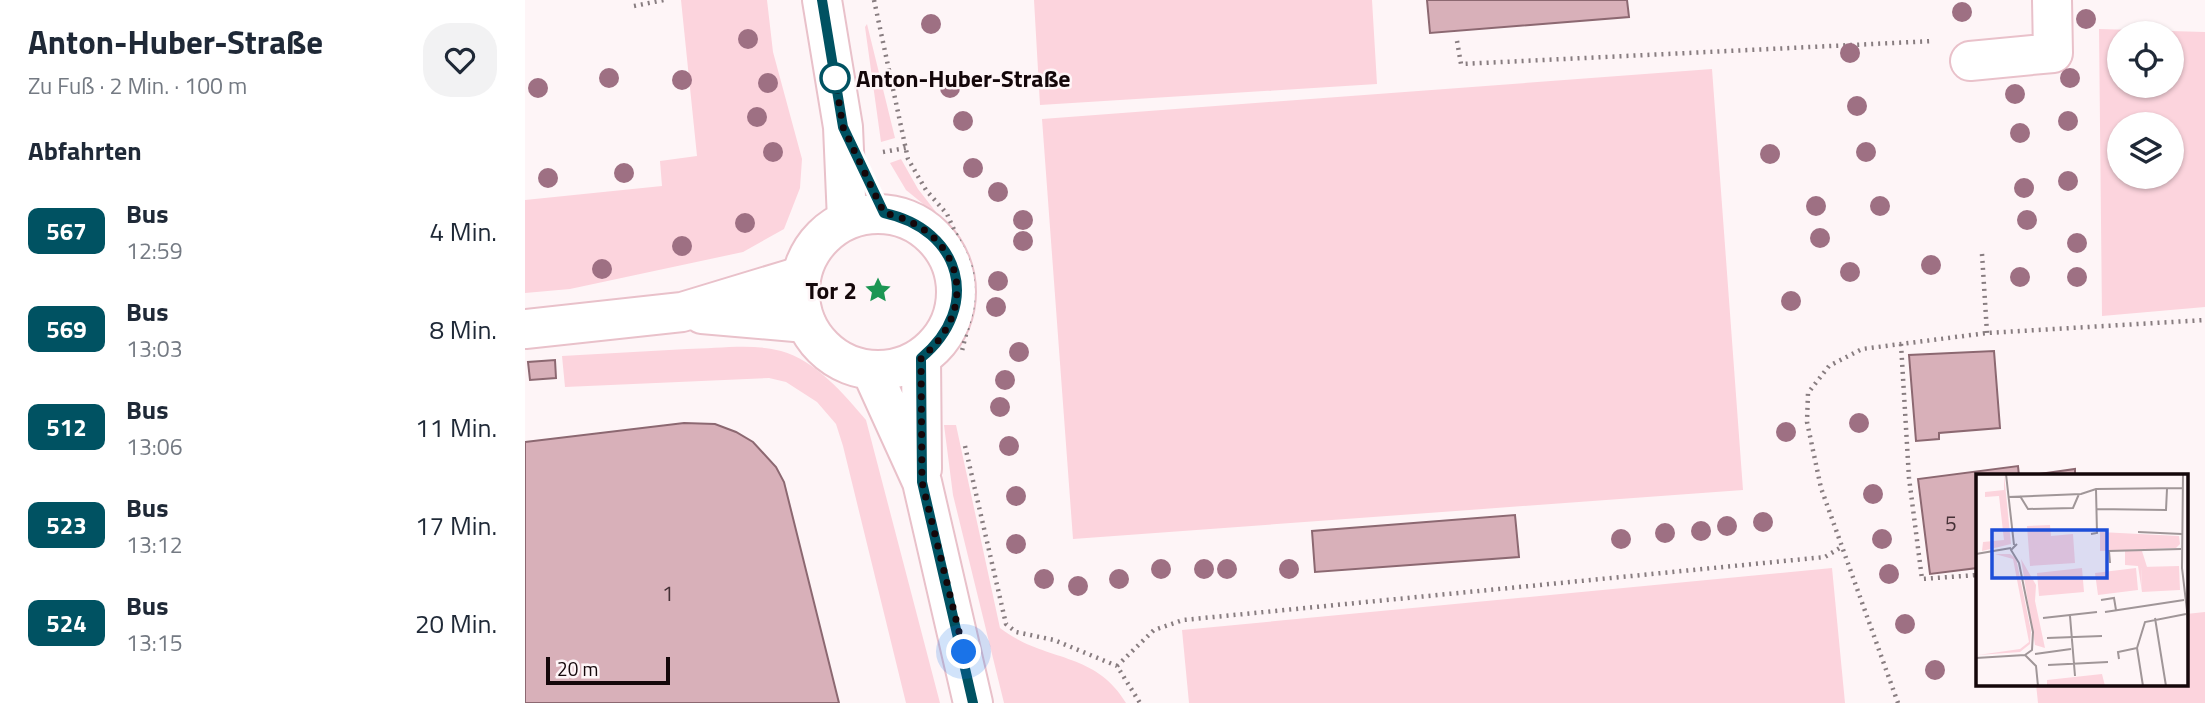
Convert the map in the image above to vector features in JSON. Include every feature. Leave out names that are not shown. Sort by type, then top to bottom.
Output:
[{"type":"street","points":[[822,0],[843,127],[847,220]]},
{"type":"street","points":[[1970,61],[2053,52],[2052,0]]},
{"type":"street","points":[[843,127],[884,213]]},
{"type":"street","points":[[884,213],[923,227],[943,247],[955,272],[957,300],[949,327],[921,358],[896,368],[871,370],[843,362],[821,346],[806,323],[800,299],[801,276],[805,261],[822,236],[847,220],[884,213]]},
{"type":"street","points":[[525,329],[682,312],[801,276]]},
{"type":"street","points":[[682,312],[806,323]]},
{"type":"street","points":[[921,358],[922,482]]},
{"type":"street","points":[[871,370],[922,482],[973,703]]},
{"type":"path","points":[[634,6],[664,0]]},
{"type":"path","points":[[874,0],[908,159],[926,190],[947,214],[972,270],[973,305],[959,362]]},
{"type":"path","points":[[1457,41],[1461,64],[1934,41]]},
{"type":"path","points":[[1982,254],[1987,333]]},
{"type":"path","points":[[1898,703],[1821,488],[1807,422],[1808,393],[1829,366],[1862,349],[1987,333],[2205,320]]},
{"type":"path","points":[[1901,344],[1909,478],[1922,579],[1976,575]]},
{"type":"path","points":[[962,433],[1006,624],[1016,632],[1054,640],[1117,666],[1140,703]]},
{"type":"path","points":[[1117,666],[1154,630],[1183,620],[1825,557],[1843,546]]},
{"type":"shaded area","points":[[681,0],[767,0],[773,52],[802,159],[800,188],[784,229],[743,252],[570,289],[525,293],[525,200],[662,186],[660,161],[697,156]]},
{"type":"shaded area","points":[[1034,0],[1372,0],[1377,84],[1040,105]]},
{"type":"shaded area","points":[[867,24],[895,138],[881,142],[865,27]]},
{"type":"shaded area","points":[[2099,29],[2107,29],[2107,98],[2184,98],[2184,31],[2205,32],[2205,307],[2102,316]]},
{"type":"shaded area","points":[[1712,69],[1743,490],[1073,539],[1042,119]]},
{"type":"shaded area","points":[[901,159],[918,189],[936,212],[906,190],[890,163]]},
{"type":"shaded area","points":[[758,347],[794,355],[828,379],[866,420],[940,703],[906,703],[843,446],[836,424],[817,402],[786,382],[769,378],[565,387],[562,356]]},
{"type":"shaded area","points":[[944,425],[956,425],[1000,628],[1034,647],[1084,665],[1113,686],[1126,703],[1004,703],[953,495]]},
{"type":"shaded area","points":[[1832,568],[1845,703],[1189,703],[1182,630]]},
{"type":"shaded area","points":[[2205,612],[2205,703],[2038,703],[2036,686],[2187,686],[2187,614]]},
{"type":"building","points":[[1427,0],[1627,0],[1629,17],[1430,33]]},
{"type":"building","points":[[1994,351],[2000,428],[1939,433],[1939,439],[1916,441],[1909,355]]},
{"type":"building","points":[[555,360],[556,378],[530,380],[528,362]]},
{"type":"building","points":[[684,423],[715,424],[736,432],[753,442],[776,467],[784,482],[839,703],[525,703],[525,442]]},
{"type":"building","points":[[2018,466],[2019,474],[1976,474],[1976,568],[1930,574],[1918,479]]},
{"type":"building","points":[[2075,469],[2075,474],[2039,474]]},
{"type":"building","points":[[1515,515],[1519,557],[1315,572],[1312,531]]},
{"type":"bus line","name":"567","points":[[822,0],[843,127],[884,213],[911,220],[934,236],[950,259],[955,272],[957,300],[949,327],[932,349],[921,358],[922,482],[964,652],[973,703]]},
{"type":"place","name":"Anton-Huber-Straße","points":[[835,78]]},
{"type":"place","name":"Tor 2","points":[[878,290]]},
{"type":"route","points":[[835,78],[843,127],[884,213],[911,220],[934,236],[950,259],[955,272],[957,300],[949,327],[932,349],[921,358],[922,482],[964,652]]}]
